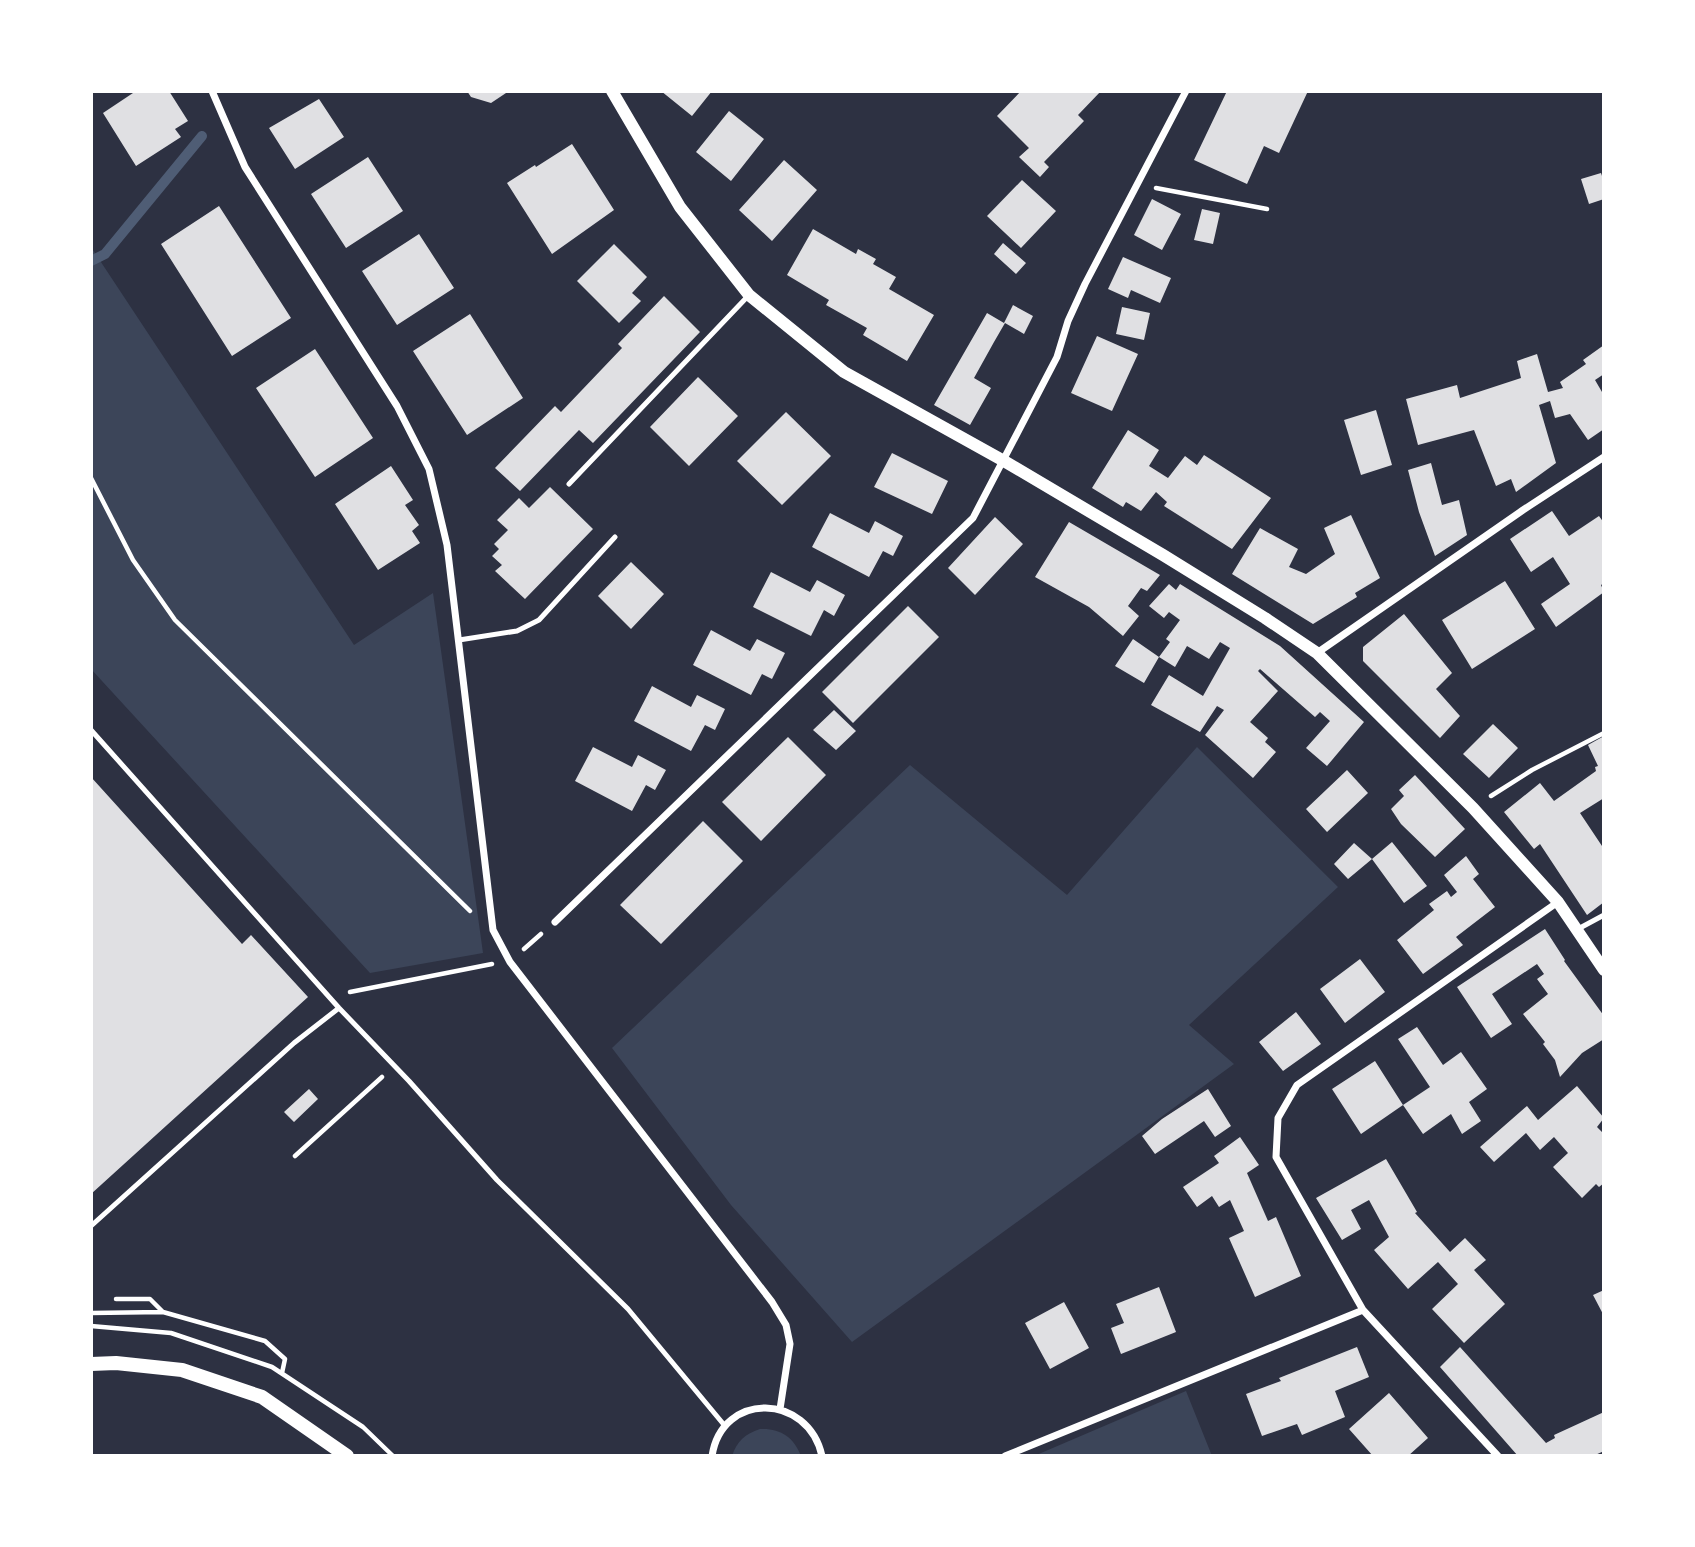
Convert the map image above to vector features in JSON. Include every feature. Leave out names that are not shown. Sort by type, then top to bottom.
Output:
[{"type":"main road","points":[[91,1364],[116,1363],[182,1370],[262,1396],[347,1456]]},
{"type":"street","points":[[212,91],[245,167],[397,405],[429,469],[447,545],[493,930],[510,961],[772,1302],[786,1325],[790,1344],[780,1409]]},
{"type":"street","points":[[612,91],[680,207],[749,295],[844,372],[1004,461],[1220,590],[1317,653],[1472,808],[1558,902],[1604,970]]},
{"type":"street","points":[[555,922],[973,518],[1057,357],[1068,321],[1084,284],[1186,91]]},
{"type":"street","points":[[1317,653],[1522,510],[1604,457]]},
{"type":"street","points":[[1498,1456],[1363,1310],[1276,1157],[1278,1118],[1297,1084],[1558,902]]},
{"type":"street","points":[[1005,1456],[1363,1310]]},
{"type":"street","points":[[712,1456],[717,1438],[725,1426],[737,1416],[755,1409],[780,1409],[807,1424],[822,1456]]},
{"type":"lane","points":[[569,484],[749,295]]},
{"type":"lane","points":[[459,640],[517,631],[538,620],[615,537]]},
{"type":"lane","points":[[91,730],[497,1180],[628,1309],[725,1426]]},
{"type":"lane","points":[[1578,929],[1604,915]]},
{"type":"lane","points":[[91,1227],[293,1043],[339,1008]]},
{"type":"path","points":[[1138,185],[1267,209]]},
{"type":"path","points":[[91,478],[134,560],[175,620],[452,895],[493,930]]},
{"type":"path","points":[[1472,808],[1532,770],[1604,733]]},
{"type":"path","points":[[510,961],[555,922]]},
{"type":"path","points":[[363,988],[480,966]]},
{"type":"path","points":[[295,1156],[394,1066]]},
{"type":"path","points":[[116,1300],[150,1299],[163,1312]]},
{"type":"path","points":[[91,1313],[163,1312],[265,1341],[285,1359],[282,1373]]},
{"type":"path","points":[[91,1326],[171,1333],[272,1367],[363,1427],[393,1456]]},
{"type":"shaded area","points":[[91,247],[354,645],[433,593],[483,953],[370,973],[91,669]]},
{"type":"shaded area","points":[[1197,747],[1338,887],[1189,1025],[1234,1064],[852,1342],[731,1205],[612,1048],[910,765],[1067,895]]},
{"type":"shaded area","points":[[1186,1391],[1212,1456],[1034,1456]]},
{"type":"shaded area","points":[[760,1429],[774,1430],[785,1435],[801,1456],[732,1456],[742,1439]]},
{"type":"building","points":[[136,91],[169,91],[188,121],[175,129],[181,137],[136,166],[103,113]]},
{"type":"building","points":[[467,91],[509,91],[491,103],[471,97]]},
{"type":"building","points":[[661,91],[712,91],[692,116]]},
{"type":"building","points":[[1021,91],[1101,91],[1078,115],[1084,121],[1044,162],[1049,167],[1040,177],[1019,157],[1029,148],[997,116]]},
{"type":"building","points":[[1227,91],[1308,91],[1279,153],[1264,146],[1247,184],[1194,160]]},
{"type":"building","points":[[319,99],[344,137],[295,169],[269,128]]},
{"type":"building","points":[[729,111],[764,139],[731,181],[696,152]]},
{"type":"building","points":[[572,144],[614,210],[552,254],[507,183]]},
{"type":"building","points":[[368,157],[403,211],[346,248],[311,194]]},
{"type":"building","points":[[784,160],[817,190],[772,241],[739,210]]},
{"type":"building","points":[[1601,173],[1604,199],[1589,204],[1581,179]]},
{"type":"building","points":[[1022,180],[1056,211],[1021,248],[987,216]]},
{"type":"building","points":[[1152,199],[1181,214],[1162,250],[1134,235]]},
{"type":"building","points":[[219,206],[291,318],[232,356],[161,244]]},
{"type":"building","points":[[1202,209],[1220,213],[1213,244],[1194,240]]},
{"type":"building","points":[[813,229],[856,254],[858,249],[876,259],[873,264],[896,277],[889,289],[934,315],[907,361],[863,335],[867,328],[826,305],[829,300],[787,275]]},
{"type":"building","points":[[419,234],[454,288],[397,325],[362,271]]},
{"type":"building","points":[[1003,243],[1026,263],[1016,274],[994,254]]},
{"type":"building","points":[[614,244],[647,277],[632,293],[641,301],[619,323],[577,281]]},
{"type":"building","points":[[1123,257],[1171,278],[1160,303],[1131,290],[1128,298],[1108,289]]},
{"type":"building","points":[[664,296],[700,332],[593,443],[579,430],[520,491],[495,468],[555,406],[561,412],[622,348],[618,344]]},
{"type":"building","points":[[1013,305],[1033,316],[1024,334],[1005,323],[994,342],[974,378],[991,388],[970,425],[934,405],[987,313],[1004,323]]},
{"type":"building","points":[[1122,307],[1150,313],[1144,340],[1116,334]]},
{"type":"building","points":[[470,314],[523,398],[467,435],[413,351]]},
{"type":"building","points":[[1097,336],[1138,354],[1112,411],[1071,393]]},
{"type":"building","points":[[1604,345],[1604,374],[1595,380],[1602,392],[1604,390],[1604,429],[1588,440],[1570,414],[1555,418],[1550,401],[1539,405],[1556,463],[1516,492],[1511,479],[1496,486],[1474,430],[1418,445],[1406,399],[1457,385],[1460,398],[1521,378],[1517,361],[1537,354],[1548,392],[1563,388],[1560,382],[1586,364],[1583,360]]},
{"type":"building","points":[[315,349],[373,438],[315,477],[256,388]]},
{"type":"building","points":[[698,377],[738,416],[689,466],[650,427]]},
{"type":"building","points":[[1376,410],[1392,465],[1361,475],[1344,420]]},
{"type":"building","points":[[786,412],[831,456],[782,505],[737,461]]},
{"type":"building","points":[[1128,430],[1159,450],[1149,466],[1168,478],[1185,456],[1197,465],[1204,455],[1271,498],[1232,549],[1164,506],[1167,502],[1156,492],[1141,511],[1126,502],[1123,507],[1092,488]]},
{"type":"building","points":[[892,453],[948,481],[932,514],[874,487]]},
{"type":"building","points":[[1431,463],[1442,505],[1459,500],[1467,535],[1435,556],[1408,470]]},
{"type":"building","points":[[391,466],[413,500],[405,505],[419,525],[412,531],[420,543],[378,570],[335,504]]},
{"type":"building","points":[[550,487],[593,529],[525,599],[495,571],[502,565],[492,556],[499,549],[494,544],[508,530],[497,520],[519,498],[529,508]]},
{"type":"building","points":[[1552,511],[1569,536],[1599,516],[1604,523],[1604,583],[1601,585],[1604,592],[1556,627],[1541,604],[1570,584],[1553,557],[1531,572],[1510,539]]},
{"type":"building","points":[[830,513],[869,533],[875,521],[903,536],[893,556],[883,551],[869,577],[812,547]]},
{"type":"building","points":[[1351,515],[1380,578],[1355,593],[1357,597],[1313,624],[1232,574],[1260,528],[1298,549],[1289,567],[1306,574],[1335,554],[1324,528]]},
{"type":"building","points":[[995,517],[1023,544],[975,595],[948,568]]},
{"type":"building","points":[[1069,522],[1160,575],[1147,591],[1141,588],[1128,606],[1139,616],[1123,636],[1089,607],[1035,577]]},
{"type":"building","points":[[631,562],[664,594],[631,629],[598,596]]},
{"type":"building","points":[[771,572],[810,592],[817,580],[845,595],[834,616],[824,610],[811,636],[753,607]]},
{"type":"building","points":[[1505,581],[1535,629],[1472,669],[1442,620]]},
{"type":"building","points":[[1169,584],[1176,590],[1180,584],[1280,646],[1364,722],[1327,766],[1306,748],[1330,721],[1320,712],[1315,717],[1260,669],[1258,671],[1278,691],[1250,722],[1268,738],[1265,742],[1276,752],[1253,778],[1205,735],[1224,710],[1217,706],[1200,732],[1151,705],[1169,675],[1203,696],[1230,648],[1220,642],[1209,659],[1187,646],[1175,667],[1159,657],[1170,642],[1166,639],[1180,620],[1169,612],[1164,618],[1149,606]]},
{"type":"building","points":[[908,606],[939,637],[853,723],[822,692]]},
{"type":"building","points":[[1404,614],[1452,673],[1436,689],[1460,716],[1440,738],[1363,661],[1363,647]]},
{"type":"building","points":[[711,630],[750,651],[757,639],[785,653],[772,679],[762,674],[751,695],[693,665]]},
{"type":"building","points":[[1133,639],[1159,657],[1144,683],[1115,666]]},
{"type":"building","points":[[652,686],[691,707],[697,695],[725,709],[715,730],[705,725],[691,751],[634,721]]},
{"type":"building","points":[[834,710],[856,731],[836,750],[813,730]]},
{"type":"building","points":[[1493,724],[1518,748],[1489,778],[1463,754]]},
{"type":"building","points":[[1604,736],[1604,798],[1580,813],[1604,849],[1604,902],[1587,915],[1540,844],[1534,849],[1504,812],[1540,783],[1554,801],[1596,771],[1595,767],[1598,766],[1588,745]]},
{"type":"building","points":[[788,737],[826,775],[761,841],[722,802]]},
{"type":"building","points":[[593,747],[632,767],[638,755],[666,770],[655,790],[646,785],[632,811],[575,781]]},
{"type":"building","points":[[1347,770],[1368,793],[1327,832],[1306,809]]},
{"type":"building","points":[[1415,775],[1465,829],[1435,857],[1401,824],[1391,809],[1404,796],[1399,790]]},
{"type":"building","points":[[91,777],[242,944],[251,935],[308,997],[91,1194]]},
{"type":"building","points":[[703,821],[743,861],[661,944],[620,905]]},
{"type":"building","points":[[1392,842],[1427,886],[1404,903],[1372,859]]},
{"type":"building","points":[[1354,843],[1372,859],[1348,879],[1334,864]]},
{"type":"building","points":[[1466,856],[1479,874],[1473,879],[1495,907],[1456,937],[1463,945],[1423,974],[1397,940],[1434,910],[1429,904],[1447,891],[1451,897],[1457,892],[1444,875]]},
{"type":"building","points":[[1545,929],[1564,961],[1604,1016],[1604,1039],[1582,1053],[1560,1077],[1555,1060],[1543,1044],[1545,1042],[1523,1014],[1548,994],[1537,979],[1544,974],[1537,964],[1492,994],[1512,1024],[1491,1038],[1457,987]]},
{"type":"building","points":[[1360,959],[1385,992],[1345,1023],[1320,989]]},
{"type":"building","points":[[1296,1012],[1321,1044],[1283,1071],[1259,1042]]},
{"type":"building","points":[[1417,1027],[1443,1065],[1461,1052],[1487,1089],[1469,1102],[1481,1121],[1462,1134],[1451,1114],[1423,1134],[1403,1105],[1430,1087],[1398,1039]]},
{"type":"building","points":[[1375,1061],[1403,1105],[1361,1134],[1332,1089]]},
{"type":"building","points":[[1577,1086],[1604,1118],[1597,1127],[1604,1134],[1604,1183],[1599,1187],[1596,1184],[1582,1198],[1553,1167],[1568,1153],[1554,1137],[1540,1150],[1526,1133],[1494,1162],[1480,1147],[1527,1106],[1538,1120]]},
{"type":"building","points":[[309,1089],[318,1099],[294,1122],[284,1112]]},
{"type":"building","points":[[1208,1089],[1231,1126],[1215,1137],[1204,1121],[1155,1154],[1142,1136],[1162,1119]]},
{"type":"building","points":[[1240,1137],[1259,1165],[1247,1173],[1268,1221],[1276,1217],[1301,1276],[1255,1297],[1229,1238],[1244,1231],[1230,1200],[1219,1207],[1212,1196],[1197,1207],[1183,1187],[1219,1163],[1214,1156]]},
{"type":"building","points":[[1386,1159],[1417,1212],[1415,1213],[1450,1252],[1465,1238],[1486,1260],[1474,1270],[1505,1304],[1464,1343],[1432,1309],[1458,1284],[1438,1262],[1408,1289],[1374,1250],[1389,1237],[1369,1200],[1351,1210],[1361,1229],[1342,1240],[1316,1198]]},
{"type":"building","points":[[1159,1287],[1176,1332],[1121,1354],[1111,1328],[1124,1323],[1116,1304]]},
{"type":"building","points":[[1604,1290],[1604,1316],[1593,1295]]},
{"type":"building","points":[[1064,1302],[1089,1348],[1050,1369],[1025,1323]]},
{"type":"building","points":[[1357,1347],[1369,1377],[1335,1391],[1345,1417],[1302,1435],[1297,1424],[1262,1436],[1246,1394]]},
{"type":"building","points":[[1460,1347],[1546,1443],[1555,1438],[1554,1435],[1604,1412],[1604,1451],[1593,1456],[1518,1456],[1440,1367]]},
{"type":"building","points":[[1389,1393],[1428,1438],[1408,1456],[1373,1456],[1349,1429]]},
{"type":"waterway","points":[[91,261],[105,254],[202,136]]}]
